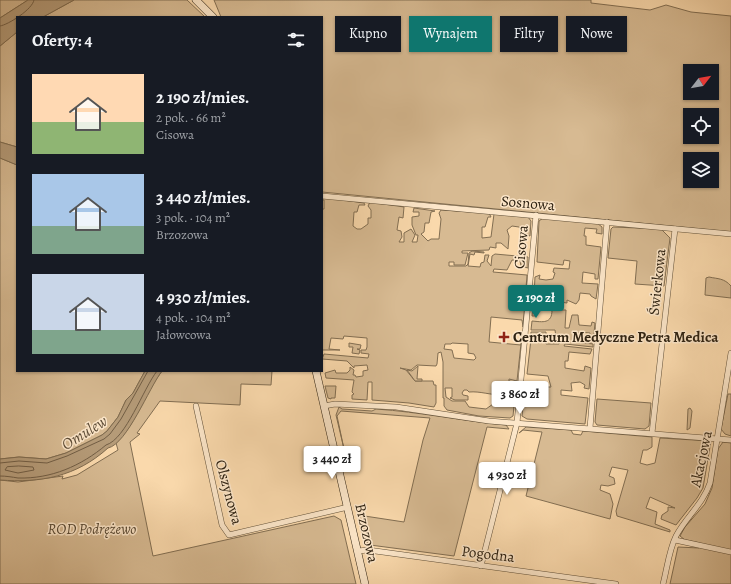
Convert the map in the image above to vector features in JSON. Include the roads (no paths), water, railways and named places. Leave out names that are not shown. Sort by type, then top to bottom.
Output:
[{"type":"main road","points":[[196,0],[212,16]]},
{"type":"main road","name":"Brzozowa","points":[[316,372],[366,584]]},
{"type":"street","name":"Sosnowa","points":[[323,196],[731,234]]},
{"type":"street","name":"Cisowa","points":[[481,566],[517,423],[536,215]]},
{"type":"street","points":[[590,428],[607,222]]},
{"type":"street","name":"Świerkowa","points":[[652,433],[675,229]]},
{"type":"street","name":"Akacjowa","points":[[663,584],[675,540],[684,523],[707,492],[718,439],[731,353]]},
{"type":"street","points":[[324,406],[335,404],[396,407],[490,421],[731,440]]},
{"type":"street","name":"Olszynowa","points":[[196,406],[222,525],[229,535],[348,507]]},
{"type":"street","points":[[675,540],[731,552]]},
{"type":"street","name":"Pogodna","points":[[358,551],[368,550],[481,566],[524,570],[616,584]]},
{"type":"water","points":[[28,0],[74,0],[45,16],[16,16],[16,33],[0,46],[0,18]]},
{"type":"water","points":[[0,142],[16,147],[16,165],[0,158]]},
{"type":"water","points":[[144,372],[161,372],[123,437],[96,458],[70,472],[57,476],[43,479],[15,481],[0,480],[0,459],[19,457],[46,459],[66,453],[102,435],[118,417],[126,400],[133,393]]},
{"type":"place","name":"Centrum Medyczne Petra Medica","points":[[504,337]]},
{"type":"water label","name":"Omulew","points":[[84,432]]},
{"type":"park label","name":"ROD Podrężewo","points":[[92,529]]}]
